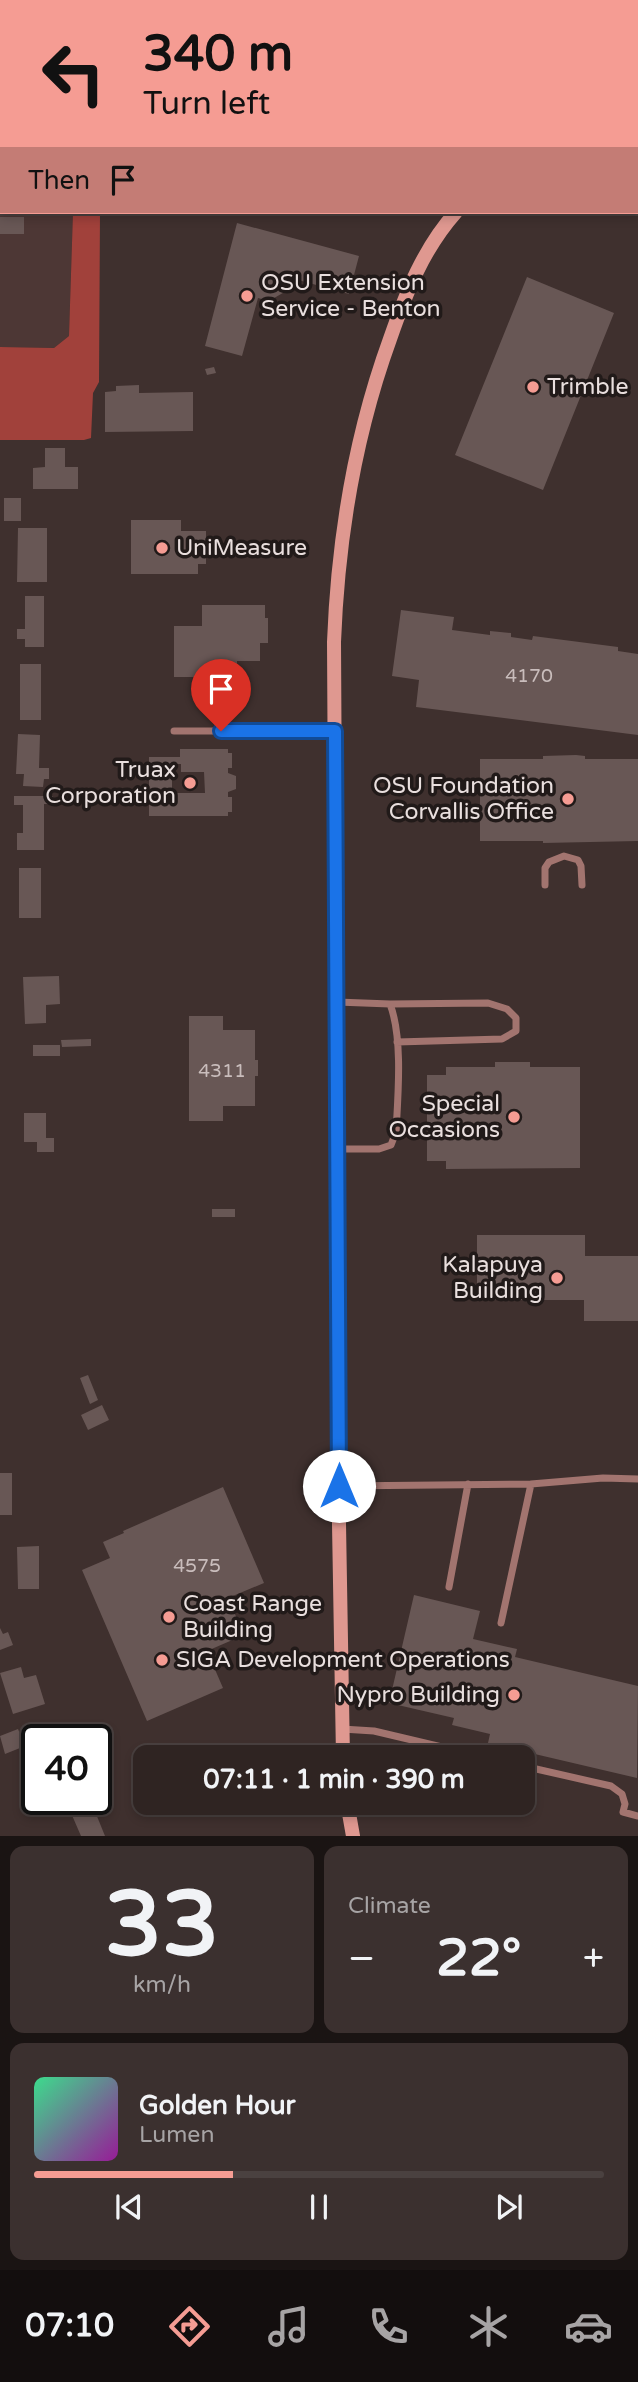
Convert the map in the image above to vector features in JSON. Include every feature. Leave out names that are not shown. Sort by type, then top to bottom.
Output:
[{"type":"street","points":[[343,1745],[337,1149],[336,592],[343,527],[359,438],[376,377],[401,307],[431,243],[454,214]]},
{"type":"street","points":[[349,1815],[353,1836]]},
{"type":"lane","points":[[174,731],[335,731]]},
{"type":"lane","points":[[545,885],[545,867],[549,862],[564,856],[578,860],[582,885]]},
{"type":"lane","points":[[337,1002],[488,1003],[507,1009],[516,1018],[516,1031],[502,1039],[397,1042]]},
{"type":"lane","points":[[337,1149],[379,1149],[391,1145],[396,1132],[396,1018],[390,1004]]},
{"type":"lane","points":[[339,1486],[531,1484],[603,1478],[638,1479]]},
{"type":"lane","points":[[449,1587],[468,1484]]},
{"type":"lane","points":[[501,1623],[531,1484]]},
{"type":"lane","points":[[342,1729],[374,1731],[433,1745]]},
{"type":"lane","points":[[535,1769],[611,1786],[622,1794],[625,1804],[623,1812],[638,1816]]},
{"type":"shaded area","points":[[0,214],[73,214],[69,336],[54,348],[0,347]]},
{"type":"shaded area","points":[[73,214],[100,214],[99,382],[93,393],[91,438],[0,440],[0,347],[54,348],[69,336]]},
{"type":"building","points":[[0,217],[24,217],[24,234],[0,234]]},
{"type":"building","points":[[237,223],[359,256],[349,294],[291,278],[288,290],[269,301],[258,298],[242,356],[205,346]]},
{"type":"building","points":[[527,277],[614,313],[543,490],[455,455]]},
{"type":"building","points":[[214,367],[216,373],[207,375],[205,369]]},
{"type":"building","points":[[139,385],[139,393],[193,392],[193,431],[105,432],[105,392],[116,391],[116,386]]},
{"type":"building","points":[[45,448],[65,448],[65,467],[78,467],[78,489],[33,489],[33,468],[45,467]]},
{"type":"building","points":[[4,498],[21,498],[21,521],[4,521]]},
{"type":"building","points":[[131,520],[181,520],[181,531],[206,531],[206,564],[198,564],[198,574],[131,574]]},
{"type":"building","points":[[18,528],[47,528],[47,582],[17,582]]},
{"type":"building","points":[[25,596],[44,596],[44,647],[25,647],[25,639],[17,639],[17,629],[25,629]]},
{"type":"building","points":[[202,605],[265,605],[268,643],[260,643],[260,661],[237,661],[237,677],[174,677],[174,626],[202,626]]},
{"type":"building","points":[[401,610],[454,617],[452,630],[490,635],[490,631],[511,633],[511,637],[532,640],[533,636],[618,647],[618,651],[638,654],[638,735],[416,707],[419,680],[392,676]]},
{"type":"building","points":[[20,664],[41,664],[41,720],[20,720]]},
{"type":"building","points":[[18,734],[40,735],[39,768],[49,768],[49,779],[44,779],[43,787],[23,786],[24,774],[16,774]]},
{"type":"building","points":[[180,749],[228,749],[228,753],[232,753],[232,768],[228,768],[228,773],[236,776],[236,789],[228,792],[228,797],[232,797],[232,812],[228,812],[228,816],[149,816],[149,757],[180,757]],"holes":[[[172,764],[181,764],[181,772],[204,772],[205,793],[172,793]]]},
{"type":"building","points":[[543,756],[585,756],[585,759],[638,759],[638,841],[480,841],[480,759],[543,759]]},
{"type":"building","points":[[14,796],[53,796],[53,804],[44,804],[44,850],[17,850],[17,833],[23,833],[23,805],[14,805]]},
{"type":"building","points":[[19,868],[41,868],[41,918],[19,918]]},
{"type":"building","points":[[59,976],[60,1004],[46,1005],[46,1023],[25,1024],[23,977]]},
{"type":"building","points":[[189,1016],[223,1016],[223,1030],[255,1030],[258,1076],[255,1076],[255,1106],[223,1106],[223,1121],[189,1121]]},
{"type":"building","points":[[91,1039],[91,1046],[62,1047],[61,1040]]},
{"type":"building","points":[[33,1045],[60,1045],[60,1056],[33,1056]]},
{"type":"building","points":[[495,1062],[530,1062],[530,1067],[580,1067],[580,1168],[446,1169],[446,1161],[427,1161],[427,1075],[446,1075],[446,1067],[495,1067]]},
{"type":"building","points":[[24,1113],[46,1113],[46,1138],[54,1138],[54,1152],[37,1152],[37,1142],[24,1142]]},
{"type":"building","points":[[212,1209],[235,1209],[235,1217],[212,1217]]},
{"type":"building","name":"Kalapuya Building","points":[[477,1235],[585,1235],[585,1256],[638,1256],[638,1321],[584,1321],[584,1300],[477,1300]]},
{"type":"building","points":[[88,1375],[98,1400],[90,1404],[80,1378]]},
{"type":"building","points":[[102,1405],[109,1420],[88,1430],[81,1415]]},
{"type":"building","points":[[0,1473],[12,1473],[12,1515],[0,1515]]},
{"type":"building","name":"Coast Range Building","points":[[223,1487],[264,1583],[228,1598],[244,1635],[207,1651],[223,1688],[147,1721],[82,1570],[110,1558],[103,1542]]},
{"type":"building","points":[[39,1546],[39,1589],[18,1589],[17,1547]]},
{"type":"building","name":"Nypro Building","points":[[414,1595],[480,1611],[473,1639],[517,1649],[515,1657],[638,1686],[637,1778],[535,1754],[535,1745],[488,1743],[490,1734],[452,1725],[454,1718],[389,1703]]},
{"type":"building","points":[[0,1628],[3,1634],[8,1632],[13,1645],[0,1650]]},
{"type":"building","points":[[21,1667],[24,1678],[36,1675],[45,1704],[13,1714],[0,1673]]},
{"type":"building","points":[[18,1729],[21,1748],[5,1754],[0,1736]]},
{"type":"building","points":[[72,1815],[96,1815],[105,1836],[81,1836]]},
{"type":"place","name":"OSU Extension Service - Benton","points":[[247,296]]},
{"type":"place","name":"Trimble","points":[[533,387]]},
{"type":"place","name":"UniMeasure","points":[[162,548]]},
{"type":"place","name":"Truax Corporation","points":[[190,783]]},
{"type":"place","name":"OSU Foundation Corvallis Office","points":[[568,799]]},
{"type":"place","name":"Special Occasions","points":[[514,1117]]},
{"type":"place","name":"Kalapuya Building","points":[[557,1278]]},
{"type":"place","name":"Coast Range Building","points":[[169,1617]]},
{"type":"place","name":"SIGA Development Operations","points":[[162,1660]]},
{"type":"place","name":"Nypro Building","points":[[514,1695]]},
{"type":"route","points":[[221,731],[335,731],[339,1486]]}]
